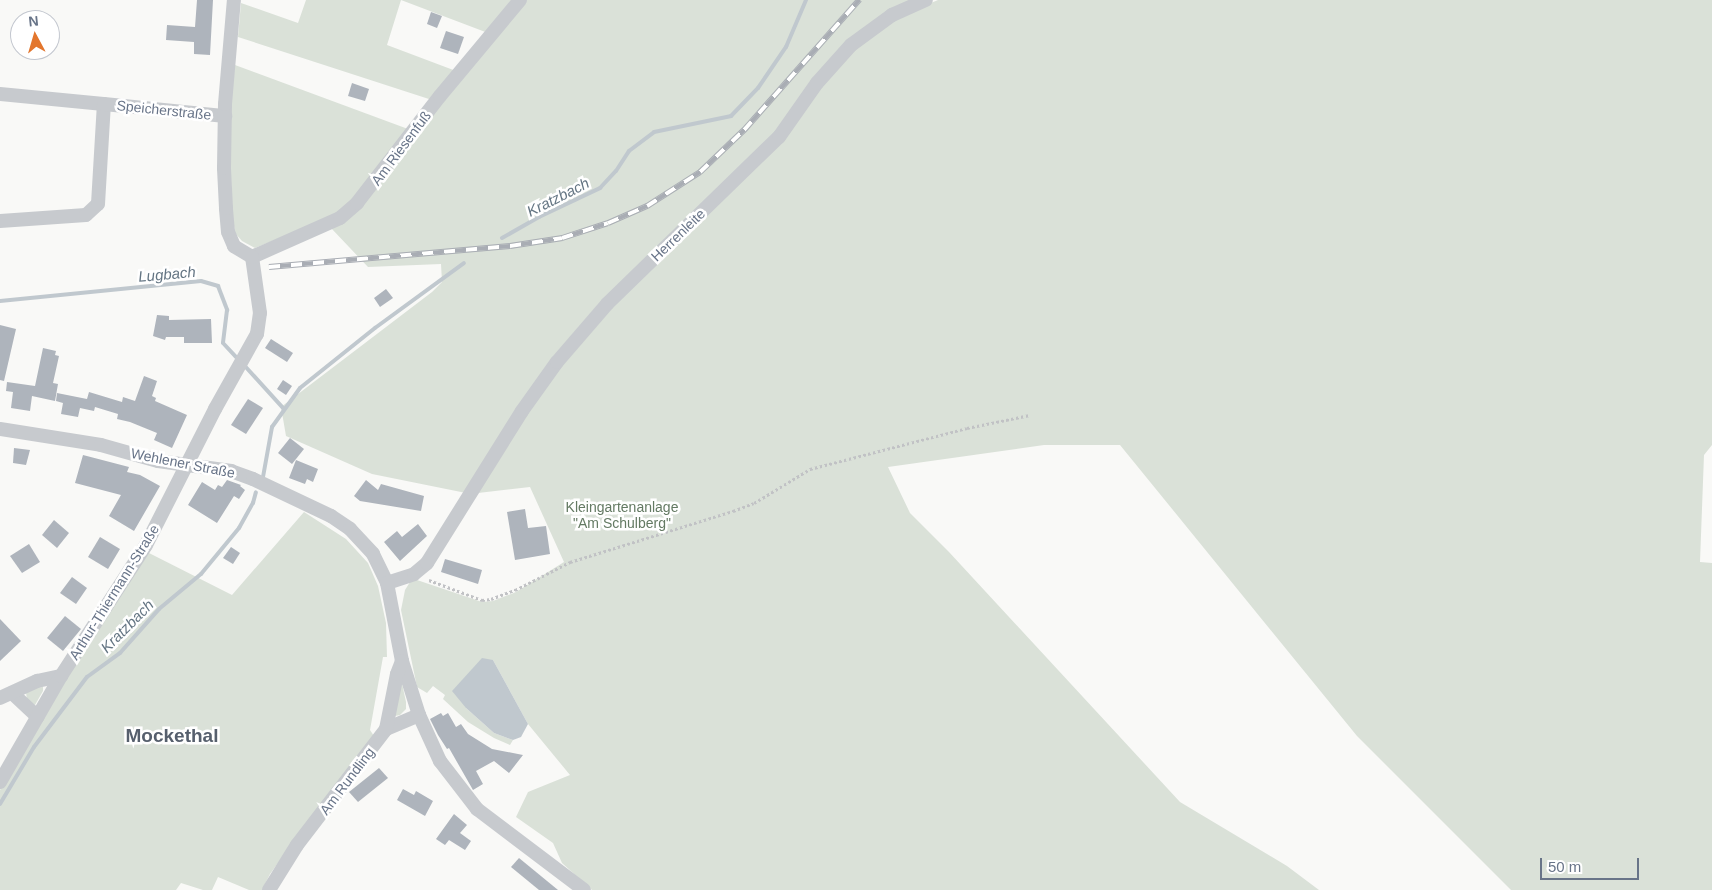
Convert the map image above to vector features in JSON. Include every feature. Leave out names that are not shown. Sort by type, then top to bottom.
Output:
[{"type":"street","points":[[234,0],[224,116],[224,168],[228,232],[234,246],[252,258]]},
{"type":"street","name":"Am Riesenfuß","points":[[252,258],[340,218],[357,203],[440,96],[520,0]]},
{"type":"street","name":"Herrenleite","points":[[414,574],[427,563],[522,411],[557,362],[608,304],[779,137],[817,83],[851,45],[892,15],[926,0]]},
{"type":"street","name":"Speicherstraße","points":[[0,94],[224,116]]},
{"type":"street","name":"Speicherstraße","points":[[0,221],[86,215],[98,204],[104,104]]},
{"type":"street","name":"Arthur-Thiermann-Straße","points":[[0,782],[61,676],[143,550],[215,409],[257,334],[260,313],[252,258]]},
{"type":"street","name":"Wehlener Straße","points":[[0,429],[101,445],[158,461],[231,471],[253,479],[331,516],[363,541],[380,565],[387,583],[402,661],[419,715],[440,761],[451,779],[477,809],[584,890]]},
{"type":"street","points":[[387,583],[414,574]]},
{"type":"street","name":"Am Rundling","points":[[269,890],[297,845],[386,729],[397,674],[402,661]]},
{"type":"street","points":[[6,696],[37,682],[61,676]]},
{"type":"street","points":[[6,696],[38,717]]},
{"type":"street","points":[[386,729],[419,715]]},
{"type":"path","points":[[414,574],[482,600],[491,599],[515,590],[570,562],[740,508],[754,502],[810,469],[967,428],[1030,415]]},
{"type":"green space","points":[[306,0],[401,0],[387,45],[456,71],[432,100],[238,37],[241,3],[298,23]]},
{"type":"green space","points":[[401,0],[515,0],[488,33]]},
{"type":"green space","points":[[527,0],[917,0],[891,11],[775,135],[604,300],[466,493],[372,474],[286,436],[281,407],[432,292],[442,282],[441,264],[368,267],[331,228],[446,99]]},
{"type":"green space","name":"Kleingartenanlage \"Am Schulberg\"","points":[[938,0],[1712,0],[1712,445],[1704,455],[1700,562],[1712,563],[1712,890],[1511,890],[1357,736],[1120,445],[1044,445],[888,467],[910,513],[949,552],[1180,802],[1287,866],[1319,890],[592,890],[562,863],[553,843],[516,817],[528,792],[570,775],[528,724],[493,660],[466,708],[494,733],[513,740],[510,745],[494,738],[468,722],[443,699],[445,695],[433,686],[427,693],[417,687],[401,610],[405,590],[410,582],[417,580],[482,602],[493,601],[516,592],[564,562],[530,487],[478,493],[525,414],[586,333],[855,46],[896,18]]},
{"type":"green space","points":[[235,65],[408,129],[341,213],[255,248],[242,241],[235,233],[232,212],[229,108]]},
{"type":"green space","points":[[304,512],[346,539],[368,563],[378,586],[386,623],[387,657],[383,657],[370,730],[374,736],[314,813],[270,874],[262,890],[249,890],[218,877],[212,890],[203,890],[181,883],[176,890],[0,890],[0,790],[66,680],[147,552],[232,595]]},
{"type":"green space","points":[[401,679],[406,709],[400,715],[395,716]]},
{"type":"green space","points":[[43,687],[43,691],[35,705],[27,700],[26,692],[30,688]]},
{"type":"shaded area","points":[[482,658],[493,660],[528,724],[521,737],[513,740],[494,733],[466,708],[452,691]]},
{"type":"building","points":[[197,0],[213,0],[210,55],[194,54],[194,42],[166,40],[167,25],[195,27]]},
{"type":"building","points":[[431,12],[442,16],[437,28],[427,24]]},
{"type":"building","points":[[446,31],[464,37],[458,54],[440,48]]},
{"type":"building","points":[[352,83],[369,89],[365,101],[348,96]]},
{"type":"building","points":[[386,289],[393,298],[380,307],[374,298]]},
{"type":"building","points":[[157,315],[169,316],[169,320],[211,319],[212,343],[184,343],[184,337],[166,337],[165,340],[153,336]]},
{"type":"building","points":[[0,325],[16,329],[4,381],[0,380]]},
{"type":"building","points":[[271,339],[293,353],[287,362],[265,348]]},
{"type":"building","points":[[43,348],[56,351],[55,355],[59,356],[53,383],[58,384],[55,401],[32,396],[30,411],[11,408],[13,392],[6,391],[7,382],[35,386]]},
{"type":"building","points":[[144,376],[157,381],[152,396],[156,398],[155,401],[187,415],[172,448],[154,440],[157,433],[117,419],[118,414],[95,407],[94,411],[80,408],[78,417],[61,414],[63,403],[56,401],[57,393],[87,399],[89,392],[122,402],[123,397],[135,401]]},
{"type":"building","points":[[283,380],[292,386],[286,395],[277,389]]},
{"type":"building","points":[[248,399],[263,408],[246,434],[231,425]]},
{"type":"building","points":[[290,438],[304,449],[292,464],[278,453]]},
{"type":"building","points":[[14,448],[30,450],[26,465],[13,463]]},
{"type":"building","points":[[83,455],[129,467],[127,472],[140,475],[160,486],[134,531],[109,516],[121,495],[75,483]]},
{"type":"building","points":[[296,460],[318,469],[313,482],[307,479],[305,484],[289,478]]},
{"type":"building","points":[[227,480],[241,485],[245,490],[239,499],[234,496],[217,523],[188,505],[202,482],[215,490],[218,485],[222,487]]},
{"type":"building","points":[[366,480],[378,490],[381,484],[424,496],[421,511],[360,501],[354,496]]},
{"type":"building","points":[[525,509],[528,528],[546,526],[550,554],[515,560],[507,512]]},
{"type":"building","points":[[54,520],[69,533],[57,548],[42,535]]},
{"type":"building","points":[[418,524],[427,536],[400,561],[384,542],[397,531],[402,537]]},
{"type":"building","points":[[100,537],[120,549],[108,569],[88,557]]},
{"type":"building","points":[[29,544],[40,562],[22,573],[10,556]]},
{"type":"building","points":[[231,547],[240,553],[233,564],[223,558]]},
{"type":"building","points":[[445,559],[482,570],[478,584],[441,572]]},
{"type":"building","points":[[72,577],[87,588],[76,604],[60,593]]},
{"type":"building","points":[[65,616],[81,629],[63,651],[47,638]]},
{"type":"building","points":[[0,619],[21,641],[0,661]]},
{"type":"building","points":[[441,713],[443,716],[448,713],[456,727],[461,724],[468,734],[492,749],[523,755],[509,773],[494,761],[476,771],[483,784],[473,790],[430,719]]},
{"type":"building","points":[[379,768],[388,778],[358,802],[349,792]]},
{"type":"building","points":[[403,789],[414,795],[416,791],[433,801],[425,816],[397,800]]},
{"type":"building","points":[[454,814],[467,825],[460,833],[471,841],[465,850],[449,840],[445,845],[436,839]]},
{"type":"building","points":[[519,858],[558,890],[539,890],[511,867]]},
{"type":"waterway","name":"Kratzbach","points":[[502,238],[539,217],[600,188],[616,171],[629,151],[654,132],[731,116],[758,88],[786,47],[806,0]]},
{"type":"waterway","name":"Kratzbach","points":[[263,477],[272,427],[300,388],[375,328],[464,263]]},
{"type":"waterway","name":"Lugbach","points":[[0,301],[201,281],[218,286],[227,310],[223,343],[238,359]]},
{"type":"waterway","name":"Lugbach","points":[[243,364],[284,409]]},
{"type":"waterway","name":"Kratzbach","points":[[0,804],[34,747],[87,677],[120,653],[159,609],[201,574],[239,528],[253,503],[256,492]]},
{"type":"railway","points":[[269,267],[510,246],[562,238],[608,223],[647,206],[700,172],[744,130],[859,0]]},
{"type":"district","name":"Mockethal","points":[[172,736]]}]
